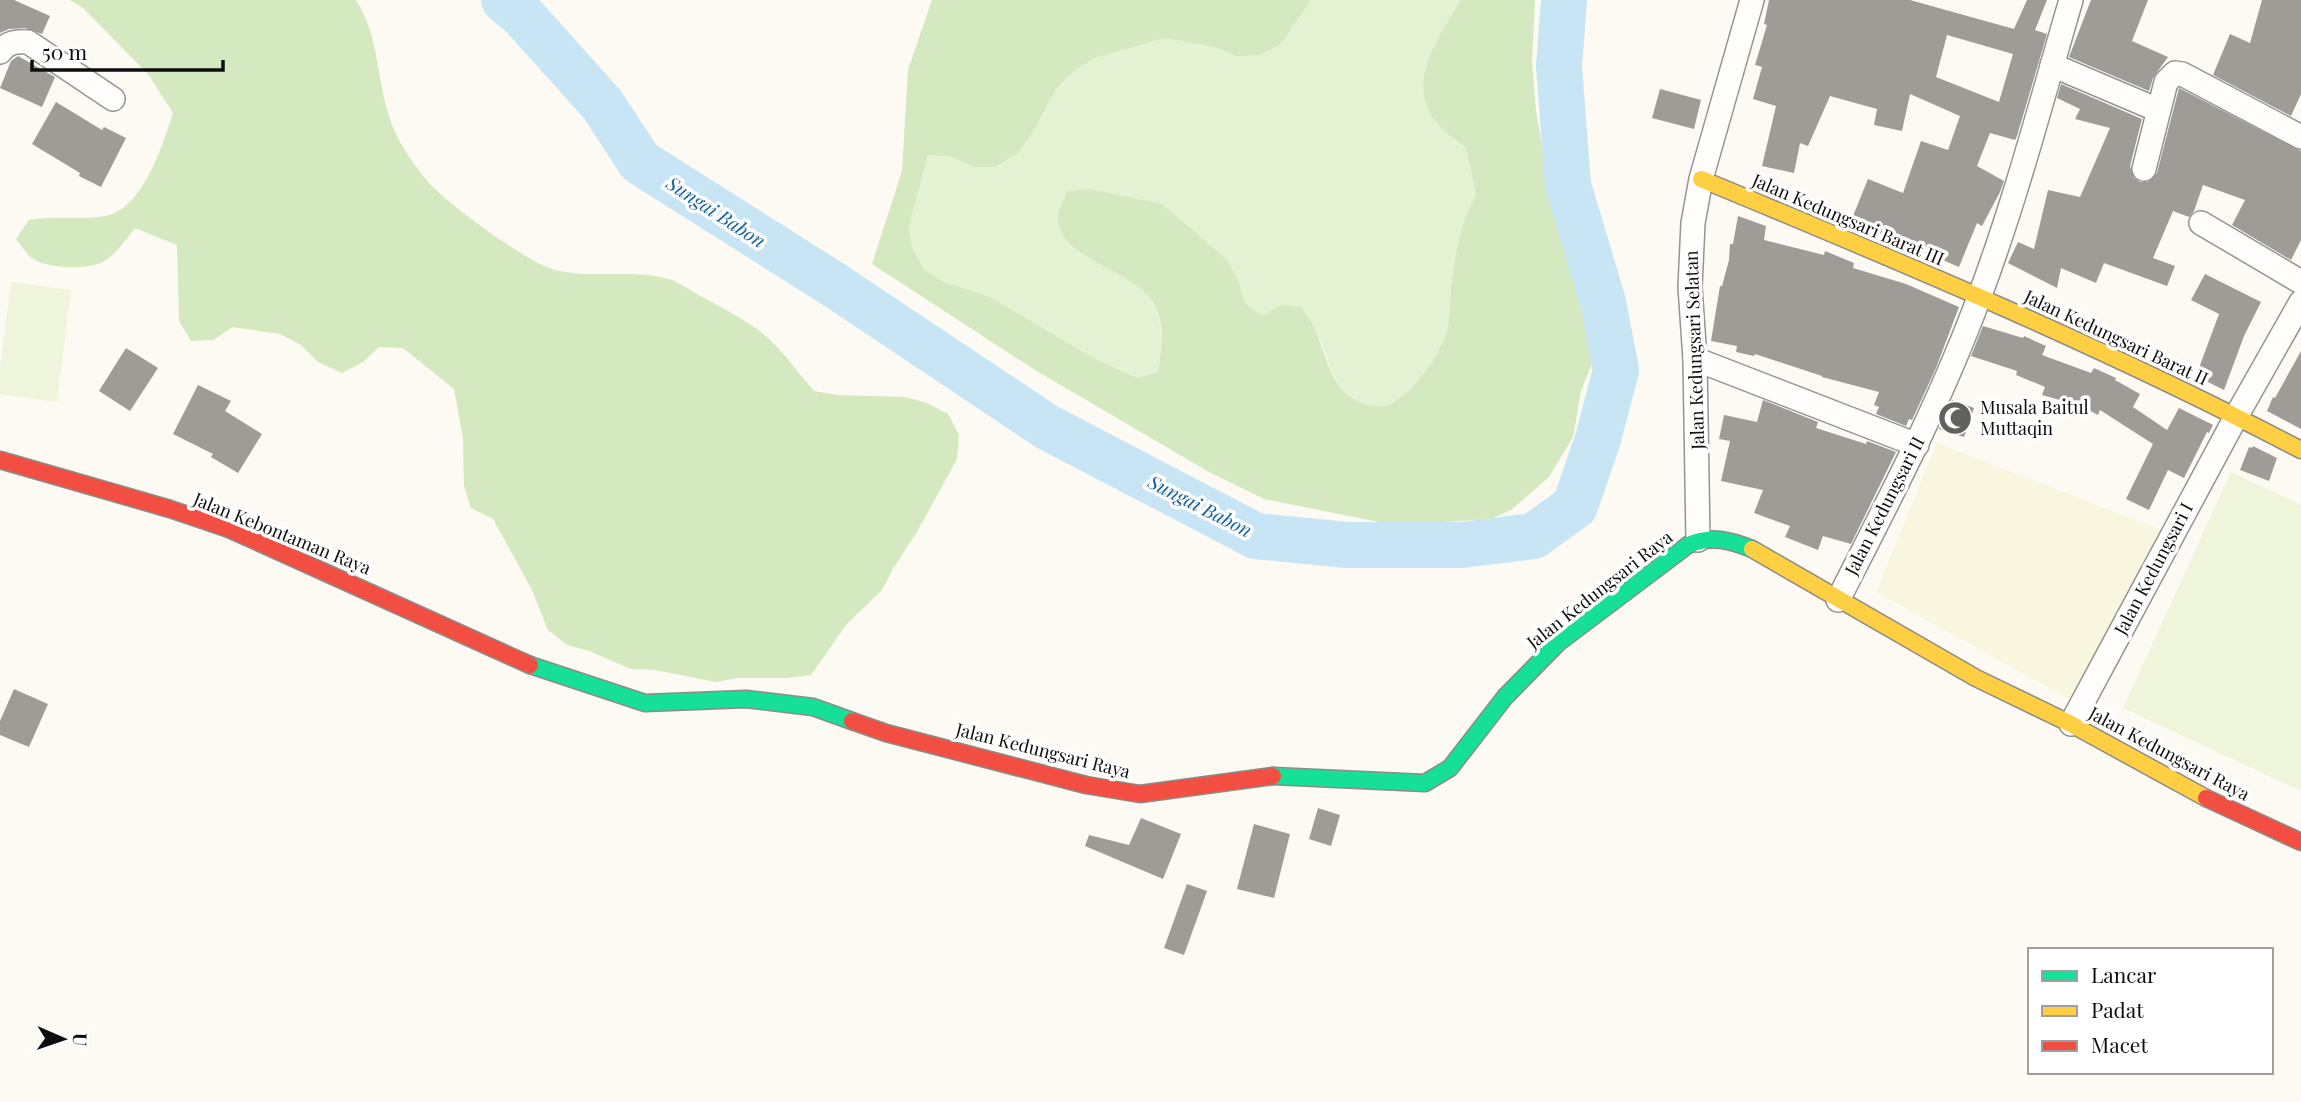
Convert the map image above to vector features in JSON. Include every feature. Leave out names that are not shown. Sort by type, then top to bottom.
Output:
[{"type":"street","name":"Jalan Kedungsari Selatan","points":[[1698,540],[1695,359],[1690,287],[1693,223],[1701,179],[1752,0]]},
{"type":"street","name":"Jalan Kedungsari II","points":[[1838,600],[1917,445],[1980,297],[2021,173],[2071,0]]},
{"type":"street","points":[[0,52],[12,42],[28,42],[113,99]]},
{"type":"street","points":[[2052,65],[2158,110]]},
{"type":"street","points":[[2144,169],[2166,82],[2175,73],[2182,74],[2301,136]]},
{"type":"street","name":"Jalan Kedungsari Barat III","points":[[1701,179],[1980,297]]},
{"type":"street","points":[[2201,223],[2301,282]]},
{"type":"street","name":"Jalan Kedungsari Barat II","points":[[1980,297],[2237,415],[2301,450]]},
{"type":"street","name":"Jalan Kedungsari I","points":[[2071,724],[2237,415],[2301,302]]},
{"type":"street","points":[[1695,359],[1917,445]]},
{"type":"street","name":"Jalan Kebontaman Raya","points":[[0,460],[229,529],[539,669]]},
{"type":"street","name":"Jalan Kedungsari Raya","points":[[539,669],[584,681],[645,703],[746,699],[813,707],[886,733],[1086,785],[1140,794],[1265,776],[1425,783],[1450,768],[1505,696],[1558,643],[1680,550],[1698,540],[1720,538],[1732,540],[1760,553],[1976,678],[2071,724],[2216,803],[2301,842]]},
{"type":"shaded area","points":[[1937,443],[2169,533],[2069,699],[1876,592]]},
{"type":"green space","points":[[70,0],[356,0],[364,14],[374,44],[386,107],[402,146],[430,184],[488,231],[552,269],[581,274],[640,274],[678,283],[762,333],[781,351],[814,391],[837,395],[905,397],[927,403],[948,414],[959,435],[957,459],[882,590],[846,625],[811,675],[738,678],[716,682],[655,670],[631,669],[589,651],[567,645],[548,630],[531,588],[493,519],[471,508],[464,486],[463,438],[454,389],[403,348],[379,347],[363,362],[342,373],[318,362],[301,345],[280,334],[233,327],[213,340],[191,341],[179,321],[177,245],[135,228],[110,257],[93,265],[54,266],[30,257],[16,239],[29,220],[99,217],[114,213],[127,205],[148,177],[173,113],[148,74],[82,7]]},
{"type":"green space","points":[[932,0],[1311,0],[1280,45],[1259,55],[1236,56],[1214,47],[1165,38],[1095,58],[1075,70],[1057,88],[1032,134],[1017,154],[995,167],[973,167],[952,157],[928,155],[909,226],[912,248],[924,269],[944,282],[990,297],[1094,358],[1137,378],[1158,372],[1161,332],[1156,308],[1146,294],[1132,282],[1081,253],[1067,241],[1060,228],[1059,211],[1067,191],[1089,189],[1162,204],[1226,259],[1238,280],[1245,303],[1262,316],[1281,305],[1302,307],[1314,327],[1333,375],[1342,390],[1360,402],[1377,406],[1394,402],[1411,389],[1444,339],[1450,314],[1451,287],[1459,239],[1476,194],[1466,148],[1440,126],[1426,103],[1425,72],[1430,56],[1461,0],[1535,0],[1532,62],[1536,111],[1550,191],[1562,225],[1593,361],[1581,391],[1573,437],[1549,477],[1511,510],[1491,519],[1394,525],[1264,499],[1209,472],[1035,370],[872,264],[902,171],[908,70]]},
{"type":"green space","points":[[1311,0],[1461,0],[1433,47],[1447,134],[1466,148],[1476,194],[1459,239],[1444,339],[1419,380],[1402,397],[1377,406],[1365,404],[1349,396],[1337,382],[1319,338],[1309,323],[1281,305],[1262,316],[1245,303],[1238,280],[1089,189],[1067,191],[1059,213],[1073,243],[1082,254],[1129,278],[1150,299],[1160,323],[1158,372],[1137,378],[1094,358],[990,297],[944,282],[924,269],[912,248],[909,226],[928,155],[952,157],[973,167],[995,167],[1017,154],[1032,134],[1057,89],[1075,70],[1095,58],[1165,38],[1214,47],[1236,56],[1280,45]]},
{"type":"green space","points":[[11,282],[71,290],[57,402],[0,394],[0,367]]},
{"type":"green space","points":[[2231,472],[2301,505],[2301,791],[2123,708]]},
{"type":"building","points":[[0,0],[14,0],[50,16],[42,34],[25,28],[9,29],[0,33]]},
{"type":"building","points":[[1769,0],[1910,0],[2014,29],[2027,0],[2047,0],[2035,30],[2047,34],[2017,136],[2015,140],[1990,133],[1977,166],[2004,181],[1982,226],[1977,223],[1959,267],[1851,221],[1868,179],[1903,193],[1921,141],[1948,150],[1960,116],[1910,94],[1902,131],[1874,125],[1877,109],[1830,96],[1808,146],[1800,143],[1794,173],[1762,166],[1776,106],[1753,99],[1762,67],[1755,65],[1767,25],[1764,24]],"holes":[[[1947,35],[2013,54],[1999,102],[1936,77]]]},
{"type":"building","points":[[2091,0],[2148,0],[2132,41],[2168,57],[2153,78],[2149,91],[2069,57]]},
{"type":"building","points":[[2262,0],[2301,0],[2301,94],[2291,116],[2213,75],[2230,34],[2250,43]]},
{"type":"building","points":[[18,56],[55,77],[42,107],[0,88],[11,61]]},
{"type":"building","points":[[2061,84],[2142,119],[2130,166],[2134,178],[2140,182],[2148,182],[2157,173],[2179,88],[2301,151],[2301,240],[2291,260],[2232,225],[2245,200],[2203,185],[2194,211],[2189,217],[2173,211],[2153,258],[2175,266],[2167,286],[2104,263],[2096,283],[2061,268],[2057,288],[2008,263],[2018,242],[2034,249],[2048,190],[2080,197],[2110,128],[2075,119],[2080,109],[2057,98]]},
{"type":"building","points":[[1660,89],[1701,100],[1694,129],[1652,118]]},
{"type":"building","points":[[56,102],[102,130],[104,127],[126,138],[101,187],[79,176],[80,173],[32,144]]},
{"type":"building","points":[[1738,216],[1766,226],[1764,240],[1824,255],[1825,251],[1854,263],[1853,268],[1906,284],[1959,307],[1936,368],[1912,420],[1909,419],[1906,426],[1876,414],[1879,407],[1874,405],[1879,392],[1822,377],[1755,354],[1736,352],[1737,346],[1711,341],[1720,286],[1729,260],[1730,244],[1733,244]]},
{"type":"building","points":[[2205,274],[2261,302],[2244,336],[2224,390],[2196,376],[2219,314],[2191,300]]},
{"type":"building","points":[[1983,326],[2023,338],[2024,336],[2046,346],[2042,355],[2091,373],[2094,368],[2116,378],[2115,380],[2140,394],[2133,407],[2167,430],[2179,408],[2213,425],[2184,478],[2168,470],[2149,510],[2126,499],[2153,444],[2100,410],[2098,415],[2081,406],[2042,395],[2045,387],[2016,375],[2017,371],[1971,356]]},
{"type":"building","points":[[126,348],[158,368],[130,411],[99,391]]},
{"type":"building","points":[[2301,351],[2301,429],[2267,411]]},
{"type":"building","points":[[198,385],[231,401],[225,411],[262,434],[238,473],[211,457],[213,454],[173,434]]},
{"type":"building","points":[[1763,400],[1818,422],[1816,428],[1866,444],[1867,441],[1896,452],[1851,544],[1823,536],[1818,550],[1785,537],[1790,526],[1754,513],[1763,490],[1721,481],[1730,441],[1719,439],[1724,415],[1757,422]]},
{"type":"building","name":"Musala Baitul Muttaqin","points":[[1952,400],[1974,408],[1964,437],[1939,429]]},
{"type":"building","points":[[2253,446],[2277,458],[2269,481],[2240,470],[2249,447]]},
{"type":"building","points":[[14,689],[48,704],[29,747],[0,735],[0,721]]},
{"type":"building","points":[[1318,808],[1340,815],[1331,846],[1309,839]]},
{"type":"building","points":[[1141,818],[1181,834],[1163,879],[1085,846],[1089,835],[1129,845]]},
{"type":"building","points":[[1254,824],[1290,834],[1274,898],[1237,889]]},
{"type":"building","points":[[1187,884],[1207,891],[1184,955],[1164,948]]},
{"type":"waterway","name":"Sungai Babon","points":[[504,0],[523,16],[602,104],[640,162],[836,286],[1047,427],[1256,536],[1347,545],[1462,545],[1534,536],[1575,506],[1598,439],[1616,370],[1603,302],[1568,185],[1559,66],[1564,0]]},
{"type":"traffic: fast","points":[[1273,776],[1425,783],[1450,768],[1505,697],[1558,643],[1688,545],[1705,540],[1720,540],[1752,549]]},
{"type":"traffic: fast","points":[[530,665],[645,703],[746,699],[813,707],[852,721]]},
{"type":"traffic: slow","points":[[1701,179],[1929,275],[2079,342],[2154,376],[2301,450]]},
{"type":"traffic: slow","points":[[1752,549],[1976,678],[2071,724],[2206,798]]},
{"type":"traffic: jam","points":[[0,460],[170,509],[229,529],[530,665]]},
{"type":"traffic: jam","points":[[852,721],[886,733],[1086,785],[1140,794],[1273,776]]},
{"type":"traffic: jam","points":[[2206,798],[2301,842]]},
{"type":"place","name":"Musala Baitul Muttaqin","points":[[1955,418]]}]
